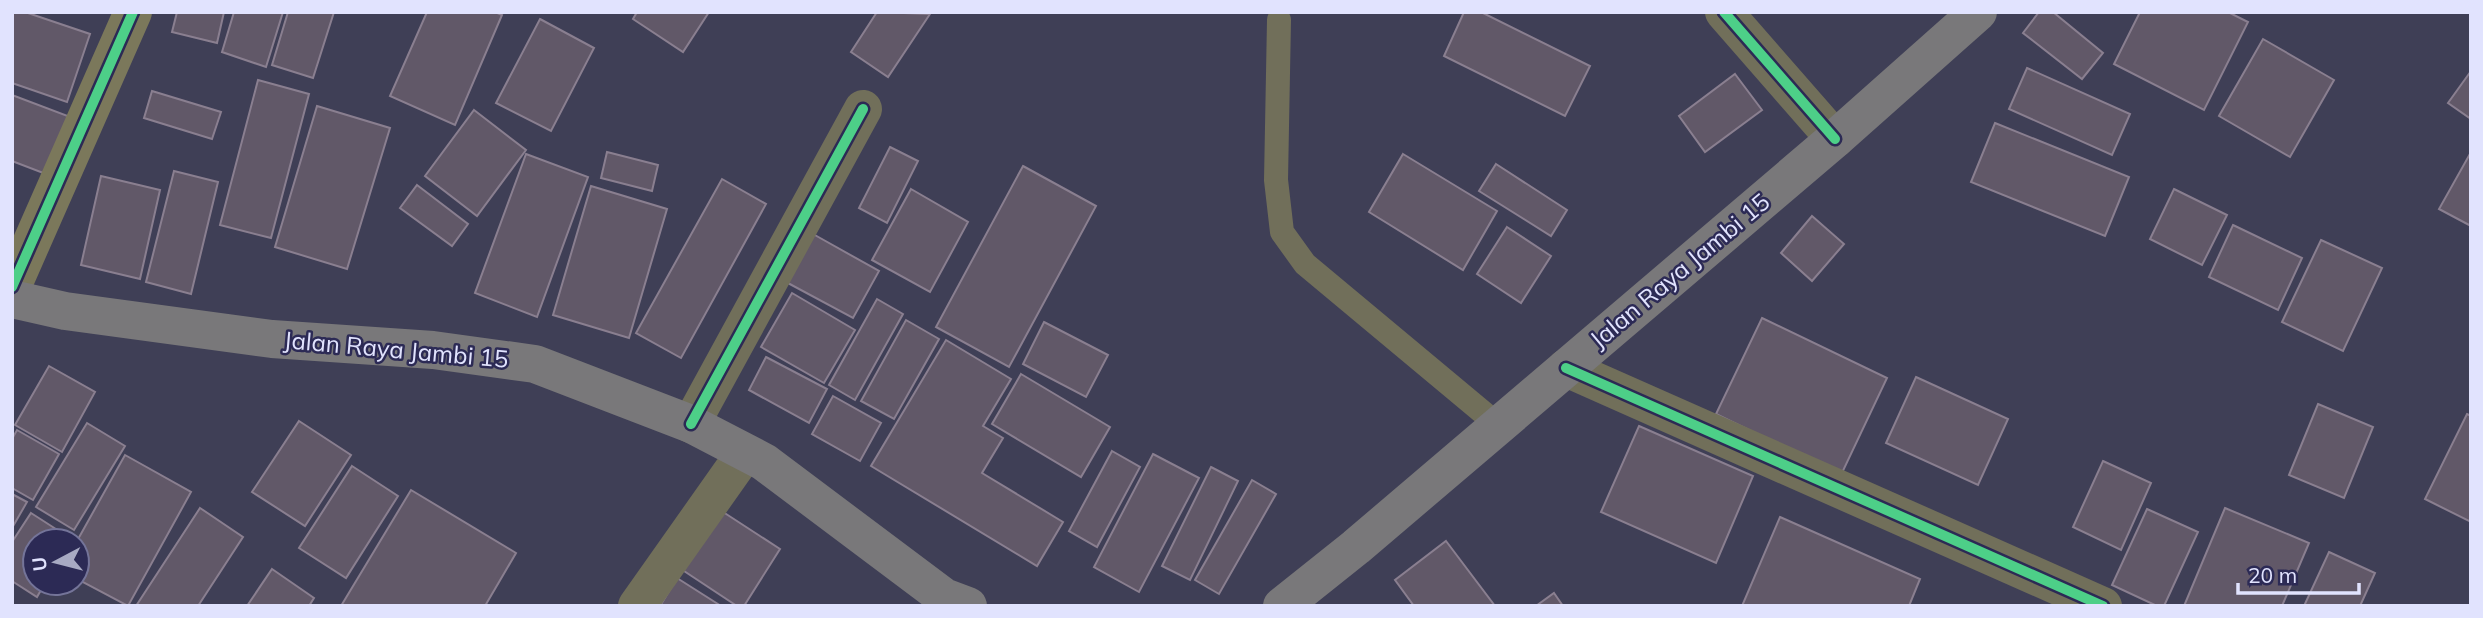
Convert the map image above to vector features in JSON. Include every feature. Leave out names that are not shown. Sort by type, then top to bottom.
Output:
[{"type":"highway","name":"Jalan Raya Jambi 15","points":[[1282,606],[1356,547],[1835,139],[1978,12]]},
{"type":"highway","name":"Jalan Raya Jambi 15","points":[[12,299],[65,311],[272,339],[433,350],[535,364],[691,424],[764,462],[944,597],[968,606]]},
{"type":"street","points":[[12,287],[133,12]]},
{"type":"street","points":[[1724,12],[1835,139]]},
{"type":"street","points":[[691,424],[863,109]]},
{"type":"street","points":[[1566,368],[2103,606]]},
{"type":"street","points":[[637,606],[745,453]]},
{"type":"lane","points":[[1279,20],[1276,180],[1282,232],[1305,264],[1498,425]]},
{"type":"building","points":[[12,12],[25,12],[90,34],[67,102],[12,83]]},
{"type":"building","points":[[177,12],[224,12],[217,43],[172,32]]},
{"type":"building","points":[[234,12],[283,12],[266,67],[222,52]]},
{"type":"building","points":[[288,12],[334,12],[313,78],[272,65]]},
{"type":"building","points":[[427,12],[495,12],[502,15],[455,125],[390,96]]},
{"type":"building","points":[[637,12],[709,12],[683,52],[633,19]]},
{"type":"building","points":[[877,12],[930,14],[888,77],[851,52]]},
{"type":"building","points":[[1464,12],[1481,12],[1590,66],[1565,116],[1444,56]]},
{"type":"building","points":[[2039,12],[2053,12],[2103,53],[2082,79],[2023,33]]},
{"type":"building","points":[[2140,12],[2228,12],[2248,22],[2204,110],[2114,64]]},
{"type":"building","points":[[540,19],[594,48],[551,131],[496,103]]},
{"type":"building","points":[[2263,39],[2334,80],[2290,157],[2219,116]]},
{"type":"building","points":[[2027,68],[2130,114],[2112,155],[2009,109]]},
{"type":"building","points":[[2471,71],[2471,119],[2448,103]]},
{"type":"building","points":[[1735,74],[1762,110],[1705,152],[1679,116]]},
{"type":"building","points":[[258,80],[309,94],[271,238],[220,225]]},
{"type":"building","points":[[152,91],[221,112],[212,139],[144,118]]},
{"type":"building","points":[[12,95],[73,118],[51,176],[12,161]]},
{"type":"building","points":[[317,106],[390,128],[347,269],[275,247]]},
{"type":"building","points":[[474,110],[526,150],[477,216],[425,176]]},
{"type":"building","points":[[1995,123],[2129,177],[2105,236],[1971,182]]},
{"type":"building","points":[[890,147],[918,161],[887,223],[859,208]]},
{"type":"building","points":[[607,152],[658,165],[652,191],[601,178]]},
{"type":"building","points":[[2471,152],[2471,226],[2439,209]]},
{"type":"building","points":[[526,154],[588,177],[537,317],[475,293]]},
{"type":"building","points":[[1403,154],[1497,211],[1463,270],[1369,212]]},
{"type":"building","points":[[1496,164],[1567,210],[1551,236],[1479,191]]},
{"type":"building","points":[[1023,166],[1096,206],[1009,367],[936,327]]},
{"type":"building","points":[[174,171],[218,182],[191,294],[146,282]]},
{"type":"building","points":[[101,176],[160,190],[140,279],[81,265]]},
{"type":"building","points":[[722,179],[766,204],[681,358],[636,333]]},
{"type":"building","points":[[417,185],[468,224],[452,246],[400,208]]},
{"type":"building","points":[[591,186],[667,209],[629,338],[553,315]]},
{"type":"building","points":[[911,189],[968,222],[930,292],[872,260]]},
{"type":"building","points":[[2174,189],[2227,215],[2202,265],[2150,239]]},
{"type":"building","points":[[1812,216],[1844,244],[1812,281],[1781,253]]},
{"type":"building","points":[[2233,225],[2302,258],[2278,310],[2209,277]]},
{"type":"building","points":[[1507,227],[1551,256],[1521,303],[1477,274]]},
{"type":"building","points":[[813,234],[879,271],[853,318],[786,282]]},
{"type":"building","points":[[2321,240],[2382,268],[2343,351],[2282,322]]},
{"type":"building","points":[[792,293],[855,330],[824,383],[761,347]]},
{"type":"building","points":[[877,299],[903,314],[855,400],[829,385]]},
{"type":"building","points":[[1762,318],[1887,378],[1841,475],[1716,414]]},
{"type":"building","points":[[906,320],[939,339],[894,419],[861,401]]},
{"type":"building","points":[[1044,322],[1108,355],[1086,397],[1023,364]]},
{"type":"building","points":[[946,340],[1011,379],[983,426],[1003,438],[982,473],[1063,522],[1037,566],[871,466]]},
{"type":"building","points":[[766,357],[827,389],[809,423],[749,390]]},
{"type":"building","points":[[49,366],[95,392],[62,452],[15,425]]},
{"type":"building","points":[[1021,374],[1110,427],[1081,477],[992,424]]},
{"type":"building","points":[[1916,377],[2008,419],[1978,485],[1886,443]]},
{"type":"building","points":[[833,396],[881,423],[860,461],[812,434]]},
{"type":"building","points":[[2318,404],[2373,427],[2344,498],[2289,475]]},
{"type":"building","points":[[2467,414],[2471,416],[2471,522],[2425,499]]},
{"type":"building","points":[[299,421],[351,455],[305,526],[252,492]]},
{"type":"building","points":[[87,423],[125,446],[76,527],[69,527],[36,507]]},
{"type":"building","points":[[1639,426],[1753,476],[1716,563],[1601,512]]},
{"type":"building","points":[[17,430],[59,454],[33,500],[12,488],[12,439]]},
{"type":"building","points":[[1112,451],[1140,467],[1097,547],[1069,531]]},
{"type":"building","points":[[1153,454],[1199,478],[1139,592],[1094,567]]},
{"type":"building","points":[[125,455],[191,492],[128,606],[91,586],[91,527],[85,527]]},
{"type":"building","points":[[2103,461],[2151,483],[2121,550],[2073,527]]},
{"type":"building","points":[[352,466],[398,496],[346,578],[299,548]]},
{"type":"building","points":[[1211,467],[1238,481],[1190,580],[1162,566]]},
{"type":"building","points":[[1252,480],[1276,494],[1219,594],[1195,580]]},
{"type":"building","points":[[411,490],[516,553],[485,606],[341,606]]},
{"type":"building","points":[[12,494],[27,502],[12,528]]},
{"type":"building","points":[[200,508],[243,537],[198,606],[136,606]]},
{"type":"building","points":[[2225,508],[2309,543],[2282,606],[2184,606]]},
{"type":"building","points":[[2147,509],[2198,532],[2164,606],[2157,606],[2112,585]]},
{"type":"building","points":[[720,510],[780,549],[744,606],[737,606],[681,569]]},
{"type":"building","points":[[31,513],[53,527],[22,527]]},
{"type":"building","points":[[1780,517],[1920,579],[1909,606],[1742,606]]},
{"type":"building","points":[[21,528],[21,587],[12,581],[12,542]]},
{"type":"building","points":[[1446,541],[1495,606],[1414,606],[1395,580]]},
{"type":"building","points":[[2329,552],[2375,573],[2360,606],[2304,606]]},
{"type":"building","points":[[272,569],[314,598],[309,606],[247,606]]},
{"type":"building","points":[[677,578],[721,606],[660,606]]},
{"type":"building","points":[[1554,593],[1563,606],[1536,606]]},
{"type":"cycle path","points":[[12,287],[133,12]]},
{"type":"cycle path","points":[[1724,12],[1835,139]]},
{"type":"cycle path","points":[[691,424],[863,109]]},
{"type":"cycle path","points":[[1566,368],[2103,606]]}]
